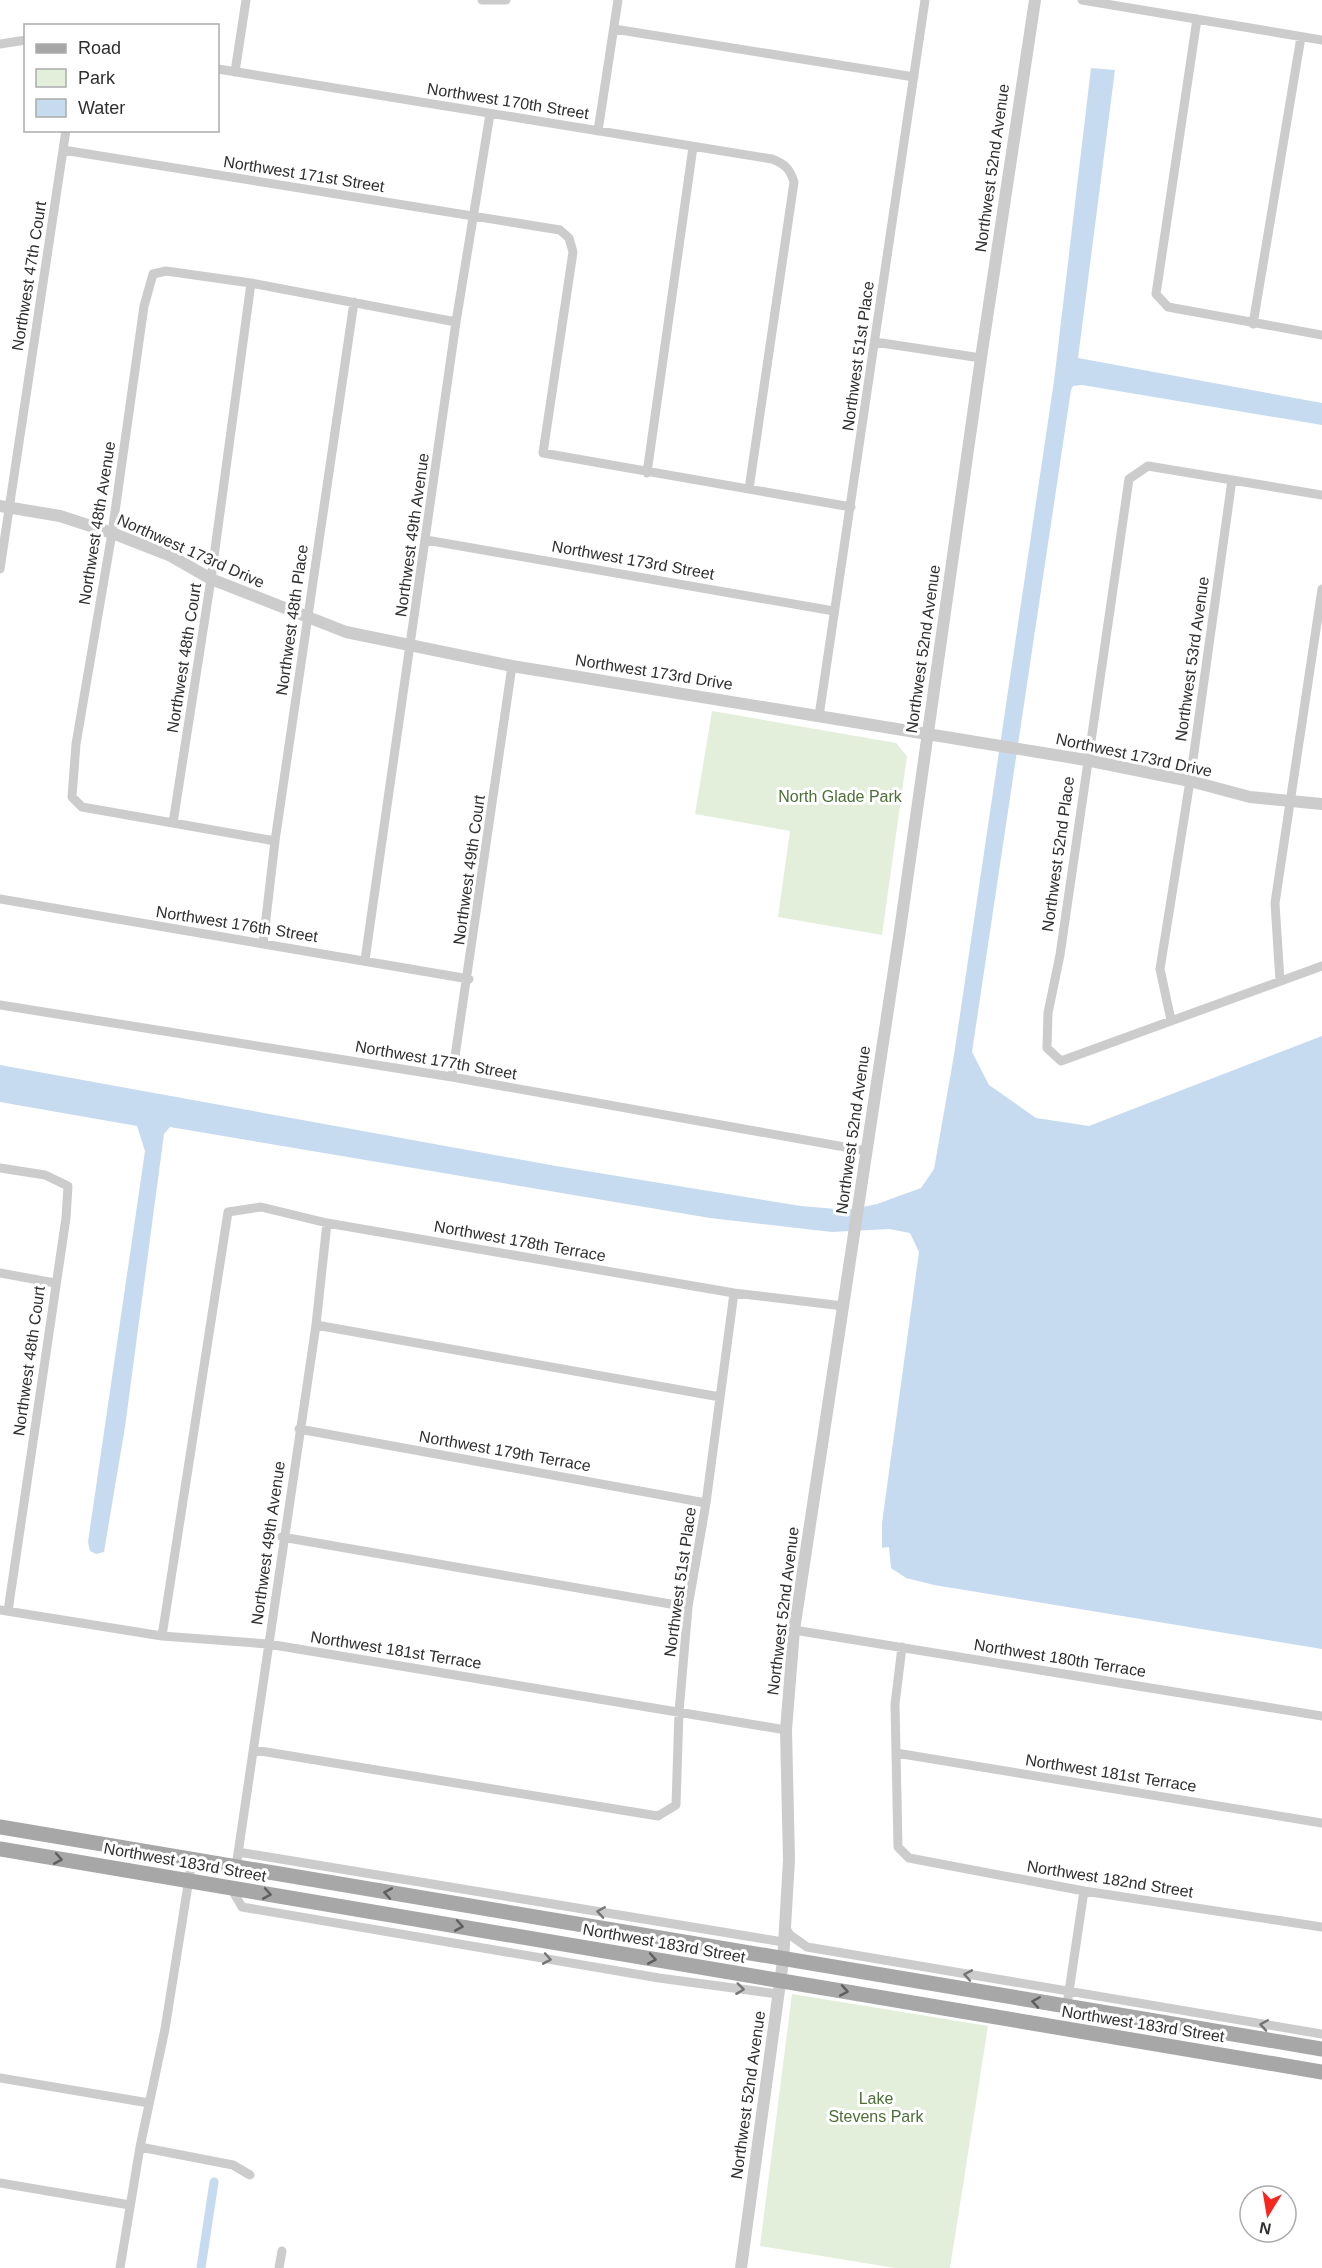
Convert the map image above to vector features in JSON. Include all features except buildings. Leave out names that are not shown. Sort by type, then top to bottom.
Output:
[{"type":"main road","name":"Northwest 183rd Street","points":[[0,1827],[192,1860],[237,1859],[550,1921],[783,1960],[1068,2000],[1260,2039],[1322,2049]]},
{"type":"main road","name":"Northwest 183rd Street","points":[[0,1849],[516,1936],[779,1987],[1322,2072]]},
{"type":"main road","points":[[516,1936],[529,1926],[550,1921]]},
{"type":"main road","points":[[1216,2054],[1230,2043],[1260,2039]]},
{"type":"street","points":[[235,72],[246,0]]},
{"type":"street","points":[[482,0],[506,0]]},
{"type":"street","points":[[598,131],[618,0]]},
{"type":"street","name":"Northwest 51st Place","points":[[819,716],[925,0]]},
{"type":"street","name":"Northwest 52nd Avenue","points":[[741,2268],[783,1960],[789,1860],[786,1730],[794,1630],[867,1151],[1035,0]]},
{"type":"street","points":[[1082,0],[1322,40]]},
{"type":"street","points":[[1197,19],[1156,294],[1168,307],[1322,335]]},
{"type":"street","points":[[614,29],[914,77]]},
{"type":"street","points":[[1253,324],[1301,37]]},
{"type":"street","points":[[0,44],[24,40]]},
{"type":"street","name":"Northwest 170th Street","points":[[219,69],[772,159],[783,163],[790,171],[794,182],[749,489]]},
{"type":"street","name":"Northwest 49th Avenue","points":[[365,960],[412,646],[456,322],[490,114]]},
{"type":"street","name":"Northwest 47th Court","points":[[0,569],[4,507],[66,132]]},
{"type":"street","points":[[693,147],[647,473],[851,507]]},
{"type":"street","name":"Northwest 171st Street","points":[[63,150],[560,230],[569,238],[573,252],[543,453],[647,473]]},
{"type":"street","name":"Northwest 48th Avenue","points":[[251,283],[166,271],[153,274],[144,306],[112,533],[76,744],[72,797],[82,807],[275,841]]},
{"type":"street","points":[[251,283],[456,322]]},
{"type":"street","name":"Northwest 48th Court","points":[[173,823],[211,579],[251,283]]},
{"type":"street","name":"Northwest 48th Place","points":[[263,944],[275,841],[354,302]]},
{"type":"street","points":[[875,342],[981,358]]},
{"type":"street","name":"Northwest 52nd Place","points":[[1171,1020],[1061,1061],[1047,1048],[1048,1013],[1060,955],[1086,760],[1129,479],[1148,466],[1232,480]]},
{"type":"street","points":[[1232,480],[1322,495]]},
{"type":"street","name":"Northwest 53rd Avenue","points":[[1171,1020],[1160,969],[1190,781],[1232,480]]},
{"type":"street","name":"Northwest 173rd Drive","points":[[4,507],[60,516],[112,533],[171,556],[211,579],[346,633],[512,666],[1086,760],[1190,781],[1250,797],[1322,804]]},
{"type":"street","name":"Northwest 173rd Street","points":[[426,540],[834,611]]},
{"type":"street","points":[[1280,981],[1275,903],[1322,589]]},
{"type":"street","name":"Northwest 49th Court","points":[[452,1077],[469,979],[512,666]]},
{"type":"street","name":"Northwest 176th Street","points":[[0,899],[469,979]]},
{"type":"street","points":[[1171,1020],[1322,966]]},
{"type":"street","name":"Northwest 177th Street","points":[[0,1005],[452,1077],[867,1151]]},
{"type":"street","name":"Northwest 48th Court","points":[[0,1168],[45,1175],[68,1186],[66,1218],[4,1610]]},
{"type":"street","name":"Northwest 178th Terrace","points":[[162,1636],[228,1212],[261,1207],[327,1223],[734,1293],[843,1306]]},
{"type":"street","name":"Northwest 49th Avenue","points":[[237,1859],[282,1537],[316,1325],[327,1223]]},
{"type":"street","points":[[0,1273],[55,1283]]},
{"type":"street","name":"Northwest 51st Place","points":[[254,1750],[608,1806],[658,1816],[676,1805],[679,1712],[688,1607],[706,1503],[734,1293]]},
{"type":"street","points":[[316,1325],[720,1397]]},
{"type":"street","name":"Northwest 179th Terrace","points":[[300,1429],[706,1503]]},
{"type":"street","points":[[282,1537],[688,1607]]},
{"type":"street","name":"Northwest 181st Terrace","points":[[4,1610],[162,1636],[268,1644],[786,1730]]},
{"type":"street","name":"Northwest 180th Terrace","points":[[794,1630],[1322,1716]]},
{"type":"street","points":[[896,1753],[895,1704],[902,1647]]},
{"type":"street","name":"Northwest 181st Terrace","points":[[896,1753],[1322,1823]]},
{"type":"street","name":"Northwest 182nd Street","points":[[896,1753],[898,1847],[909,1858],[1084,1891],[1322,1927]]},
{"type":"street","points":[[237,1859],[783,1942]]},
{"type":"street","points":[[120,2268],[140,2147],[165,2029],[192,1860]]},
{"type":"street","points":[[231,1888],[242,1907],[659,1978],[779,1987]]},
{"type":"street","points":[[1068,2000],[1084,1891]]},
{"type":"street","points":[[784,1925],[790,1935],[807,1947],[1068,2000],[1322,2034]]},
{"type":"street","points":[[509,1953],[516,1936]]},
{"type":"street","points":[[0,2078],[149,2103]]},
{"type":"street","points":[[140,2147],[233,2165],[249,2175]]},
{"type":"street","points":[[0,2183],[130,2205]]},
{"type":"street","points":[[279,2268],[282,2251]]},
{"type":"green space","name":"North Glade Park","points":[[712,711],[896,743],[907,756],[882,935],[778,917],[790,831],[695,814]]},
{"type":"green space","name":"Lake Stevens Park","points":[[792,1994],[988,2026],[950,2268],[895,2268],[760,2246]]},
{"type":"water","points":[[1091,68],[1115,70],[1078,358],[1322,403],[1322,425],[1082,385],[1073,386],[972,1052],[989,1085],[1036,1118],[1089,1126],[1322,1036],[1322,1649],[934,1585],[906,1578],[891,1568],[889,1547],[882,1548],[882,1523],[919,1252],[910,1233],[889,1229],[832,1232],[710,1218],[170,1127],[164,1134],[125,1427],[104,1552],[96,1554],[90,1551],[88,1542],[145,1151],[137,1126],[0,1102],[0,1065],[556,1166],[801,1206],[848,1210],[877,1204],[921,1188],[934,1169],[954,1055],[1054,381]]},
{"type":"waterway","points":[[201,2268],[214,2182]]}]
